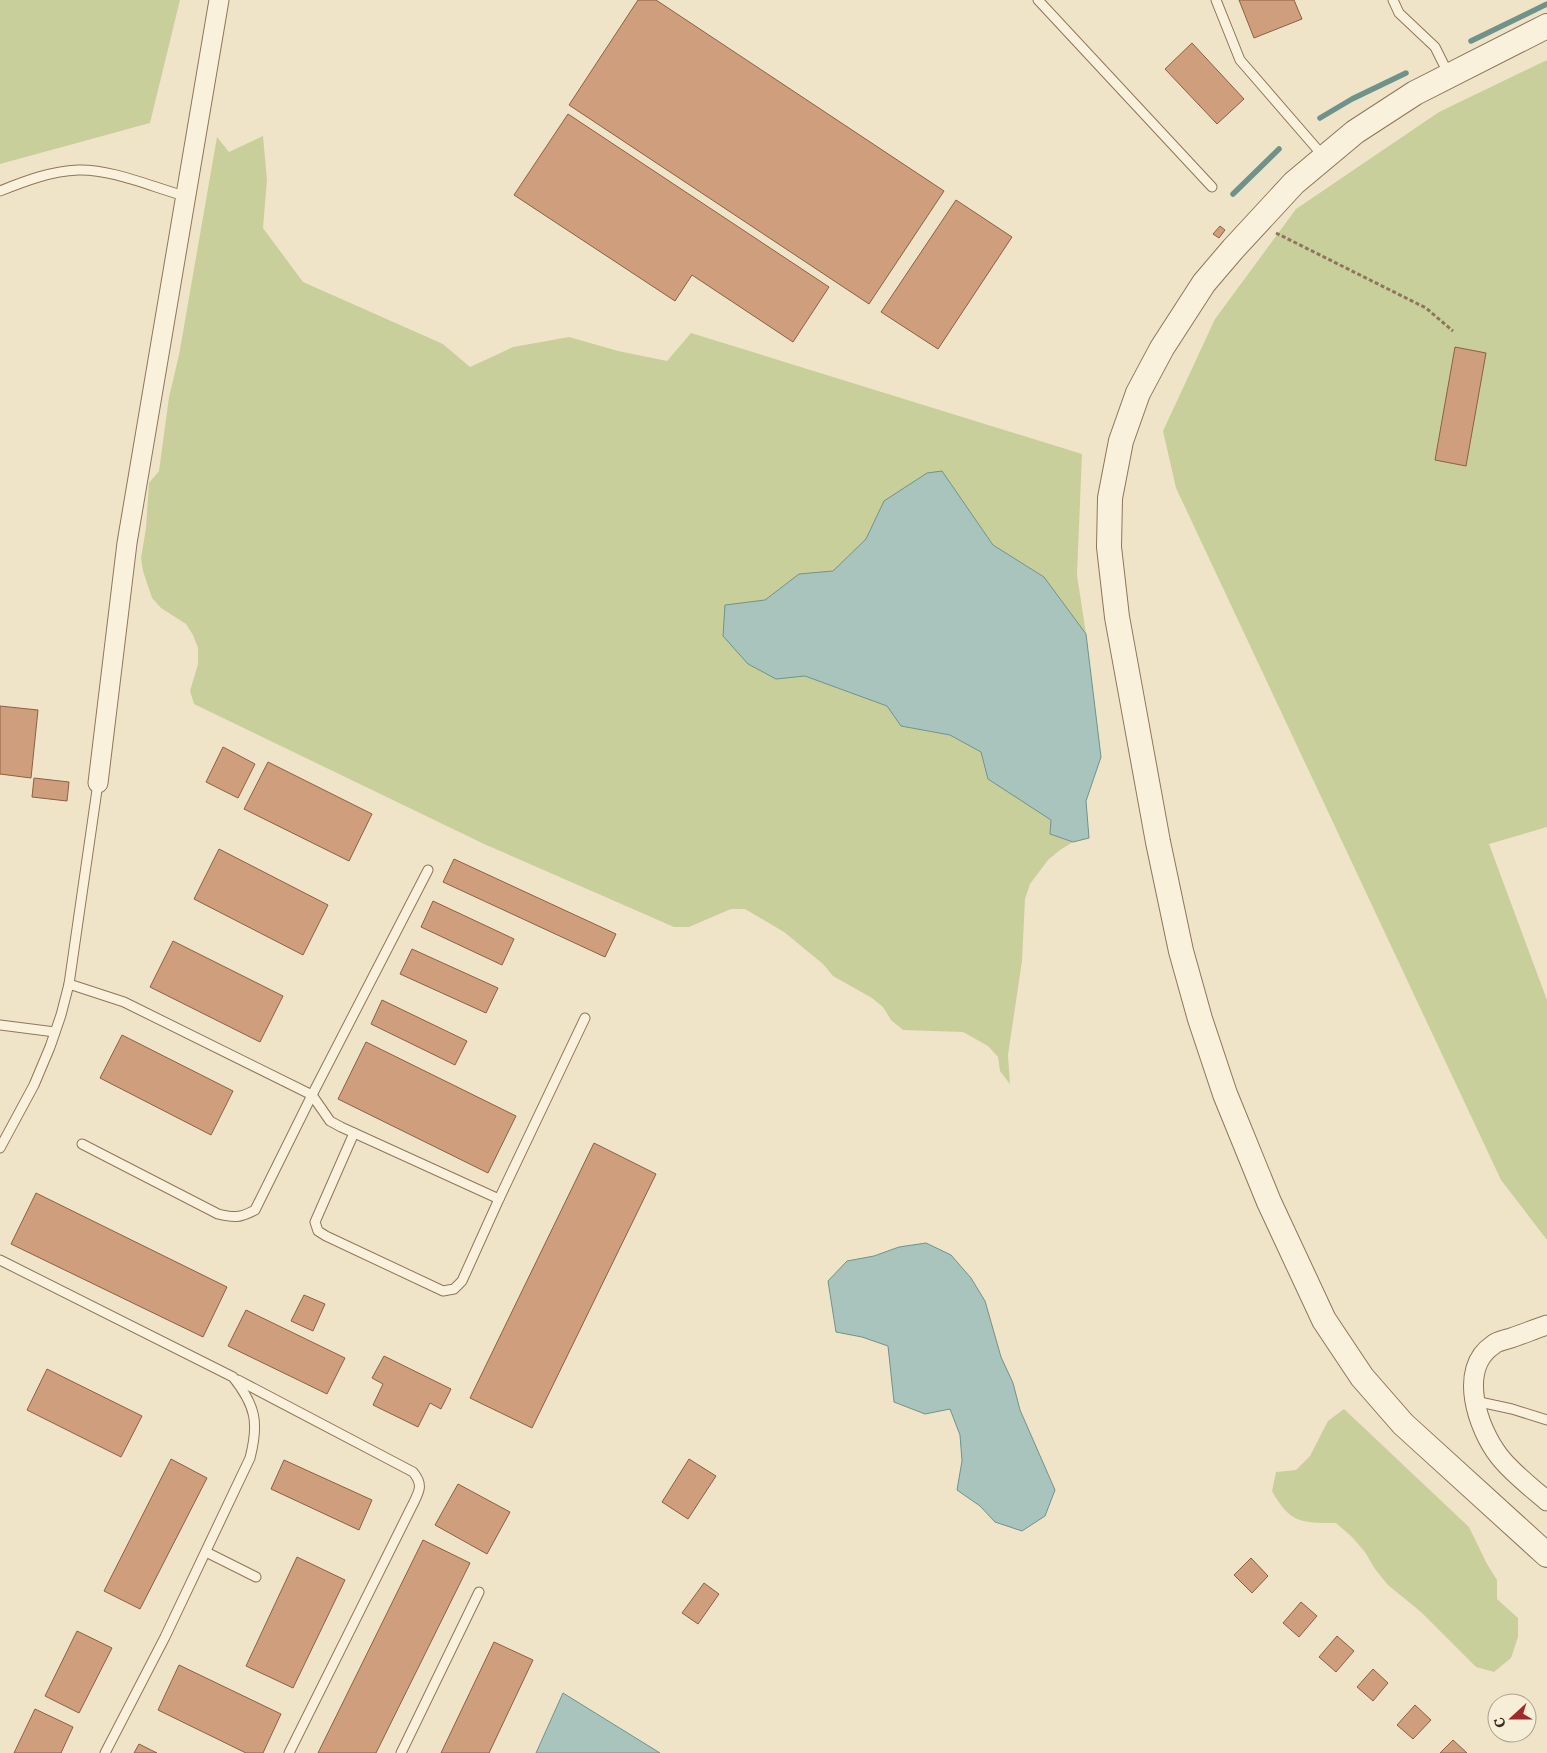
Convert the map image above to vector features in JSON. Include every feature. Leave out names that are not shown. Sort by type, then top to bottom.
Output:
[{"type":"street","points":[[98,783],[127,543],[219,0]]},
{"type":"street","points":[[1547,26],[1415,93],[1355,132],[1294,184],[1255,223],[1204,283],[1154,363],[1138,394],[1121,441],[1110,498],[1109,547],[1117,617],[1156,832],[1179,942],[1200,1019],[1225,1094],[1269,1202],[1324,1320],[1362,1377],[1403,1424],[1547,1555]]},
{"type":"street","points":[[1547,1325],[1493,1344],[1480,1357],[1475,1372],[1474,1401],[1483,1429],[1500,1458],[1547,1501]]},
{"type":"lane","points":[[1038,0],[1212,187]]},
{"type":"lane","points":[[1216,0],[1240,60],[1325,157]]},
{"type":"lane","points":[[1393,0],[1399,13],[1435,47],[1449,76]]},
{"type":"lane","points":[[0,191],[46,175],[78,170],[114,175],[185,196]]},
{"type":"lane","points":[[0,1148],[34,1085],[55,1032],[69,984],[98,783]]},
{"type":"lane","points":[[82,1144],[218,1214],[230,1217],[243,1216],[255,1210],[428,870]]},
{"type":"lane","points":[[69,984],[124,1002],[312,1095],[330,1120],[354,1133],[500,1198]]},
{"type":"lane","points":[[354,1133],[315,1222],[318,1230],[326,1236],[443,1291],[454,1290],[462,1282],[585,1018]]},
{"type":"lane","points":[[0,1026],[55,1032]]},
{"type":"lane","points":[[0,1260],[233,1377],[413,1472],[419,1479],[420,1489],[412,1506],[289,1753]]},
{"type":"lane","points":[[105,1753],[165,1637],[250,1458],[255,1424],[252,1408],[246,1393],[233,1377]]},
{"type":"lane","points":[[1474,1401],[1512,1409],[1547,1420]]},
{"type":"lane","points":[[206,1552],[256,1577]]},
{"type":"lane","points":[[401,1753],[479,1592]]},
{"type":"path","points":[[1255,223],[1426,308],[1453,331]]},
{"type":"green space","points":[[0,0],[180,0],[150,123],[0,164]]},
{"type":"green space","points":[[1547,60],[1547,827],[1489,844],[1547,1000],[1547,1240],[1501,1180],[1176,488],[1163,431],[1215,319],[1296,209],[1439,112]]},
{"type":"green space","points":[[263,136],[267,180],[263,228],[303,282],[443,344],[470,367],[513,347],[569,337],[618,351],[667,361],[691,333],[1082,454],[1077,575],[1086,634],[1044,577],[993,545],[941,471],[884,501],[866,539],[833,571],[799,574],[765,600],[725,605],[776,679],[805,676],[887,706],[901,726],[951,735],[982,752],[988,779],[1052,820],[1050,834],[1073,842],[1048,860],[1030,884],[1025,899],[1022,961],[1008,1055],[1010,1084],[1000,1071],[998,1057],[988,1046],[963,1032],[903,1030],[891,1020],[883,1007],[872,998],[833,976],[823,964],[784,932],[745,909],[731,909],[689,927],[674,927],[484,844],[194,704],[190,691],[198,664],[198,648],[186,624],[161,608],[152,598],[143,571],[141,558],[146,528],[149,483],[159,471],[169,397],[179,355],[217,137],[229,152]]},
{"type":"green space","points":[[1344,1409],[1469,1527],[1497,1580],[1497,1599],[1518,1618],[1518,1637],[1511,1658],[1494,1672],[1476,1667],[1421,1612],[1388,1585],[1375,1569],[1365,1552],[1336,1523],[1313,1523],[1297,1519],[1278,1502],[1272,1491],[1276,1472],[1296,1470],[1310,1456],[1328,1421]]},
{"type":"water","points":[[942,471],[993,545],[1044,577],[1086,634],[1101,757],[1086,801],[1089,838],[1073,842],[1050,834],[1051,820],[988,779],[981,752],[950,735],[901,726],[887,706],[805,676],[776,679],[748,664],[723,636],[725,605],[765,600],[799,574],[833,571],[866,539],[884,501],[927,473]]},
{"type":"water","points":[[926,1243],[951,1255],[971,1278],[985,1301],[1001,1357],[1013,1383],[1020,1410],[1055,1490],[1045,1516],[1022,1531],[995,1522],[980,1506],[957,1490],[962,1461],[960,1435],[950,1409],[925,1414],[894,1402],[888,1346],[862,1337],[836,1332],[828,1281],[847,1261],[874,1256],[899,1247]]},
{"type":"water","points":[[563,1693],[660,1753],[536,1753]]},
{"type":"building","points":[[638,0],[656,0],[944,191],[869,304],[569,105]]},
{"type":"building","points":[[1239,0],[1294,0],[1302,19],[1254,38]]},
{"type":"building","points":[[1192,43],[1244,99],[1217,124],[1165,69]]},
{"type":"building","points":[[568,114],[829,287],[793,342],[692,275],[675,301],[514,195]]},
{"type":"building","points":[[956,200],[1012,237],[938,349],[881,312]]},
{"type":"building","points":[[1220,226],[1225,230],[1219,238],[1213,234]]},
{"type":"building","points":[[1455,347],[1486,353],[1466,466],[1435,460]]},
{"type":"building","points":[[0,706],[38,710],[31,778],[0,774]]},
{"type":"building","points":[[223,747],[255,764],[238,798],[206,782]]},
{"type":"building","points":[[268,762],[372,814],[349,861],[244,809]]},
{"type":"building","points":[[34,778],[69,782],[67,801],[32,797]]},
{"type":"building","points":[[219,849],[328,905],[303,955],[194,899]]},
{"type":"building","points":[[454,859],[616,934],[605,957],[443,882]]},
{"type":"building","points":[[433,901],[514,939],[502,965],[421,927]]},
{"type":"building","points":[[173,941],[283,996],[260,1042],[150,987]]},
{"type":"building","points":[[412,949],[498,988],[486,1013],[400,974]]},
{"type":"building","points":[[382,1000],[467,1041],[455,1065],[371,1024]]},
{"type":"building","points":[[122,1035],[233,1091],[211,1135],[100,1078]]},
{"type":"building","points":[[366,1042],[516,1116],[488,1173],[338,1099]]},
{"type":"building","points":[[594,1143],[656,1174],[532,1428],[470,1398]]},
{"type":"building","points":[[36,1193],[227,1287],[203,1337],[11,1244]]},
{"type":"building","points":[[304,1295],[325,1304],[313,1331],[291,1321]]},
{"type":"building","points":[[246,1310],[345,1358],[327,1394],[228,1346]]},
{"type":"building","points":[[384,1356],[451,1389],[441,1409],[430,1403],[418,1427],[373,1405],[383,1384],[372,1378]]},
{"type":"building","points":[[47,1369],[142,1416],[121,1457],[27,1410]]},
{"type":"building","points":[[171,1459],[207,1478],[140,1609],[104,1591]]},
{"type":"building","points":[[689,1459],[716,1476],[688,1519],[662,1502]]},
{"type":"building","points":[[284,1460],[372,1500],[359,1530],[271,1489]]},
{"type":"building","points":[[458,1484],[510,1512],[487,1554],[435,1525]]},
{"type":"building","points":[[423,1540],[470,1563],[376,1753],[318,1753]]},
{"type":"building","points":[[297,1557],[345,1580],[293,1688],[246,1666]]},
{"type":"building","points":[[1251,1558],[1268,1576],[1252,1593],[1234,1575]]},
{"type":"building","points":[[704,1583],[719,1594],[698,1624],[682,1613]]},
{"type":"building","points":[[1301,1602],[1317,1616],[1299,1637],[1283,1623]]},
{"type":"building","points":[[77,1631],[112,1648],[79,1713],[45,1696]]},
{"type":"building","points":[[1337,1636],[1354,1651],[1336,1672],[1319,1657]]},
{"type":"building","points":[[494,1642],[533,1660],[489,1753],[441,1753]]},
{"type":"building","points":[[179,1665],[281,1714],[263,1753],[246,1753],[158,1710]]},
{"type":"building","points":[[1373,1669],[1388,1683],[1373,1701],[1357,1687]]},
{"type":"building","points":[[1415,1705],[1431,1720],[1413,1739],[1397,1725]]},
{"type":"building","points":[[35,1709],[73,1727],[61,1753],[14,1753]]},
{"type":"building","points":[[1453,1740],[1467,1753],[1440,1753]]},
{"type":"building","points":[[139,1744],[157,1753],[134,1753]]},
{"type":"waterway","points":[[1471,41],[1547,4]]},
{"type":"waterway","points":[[1320,118],[1352,99],[1406,73]]},
{"type":"waterway","points":[[1233,194],[1279,149]]}]
